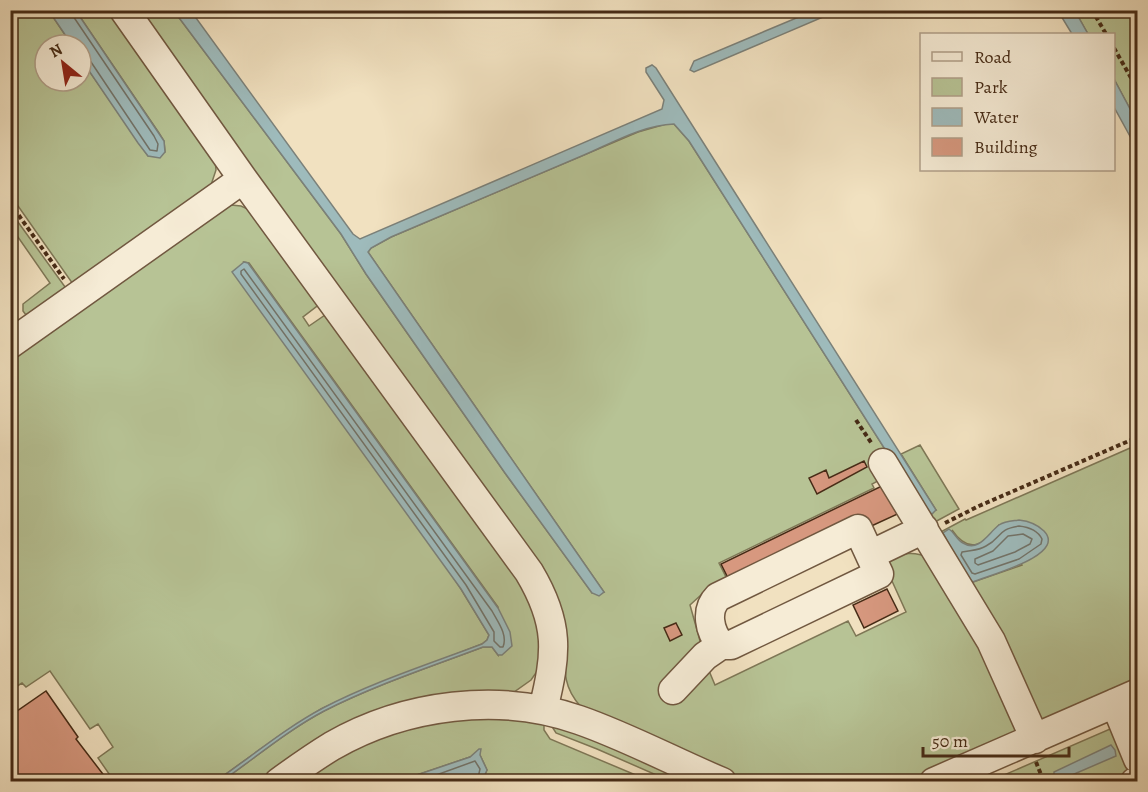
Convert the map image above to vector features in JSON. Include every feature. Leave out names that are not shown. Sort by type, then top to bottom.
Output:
[{"type":"street","points":[[124,10],[243,179],[537,585],[547,608],[555,645],[551,679],[543,710]]},
{"type":"street","points":[[10,344],[243,179]]},
{"type":"street","points":[[883,463],[991,641],[1035,739]]},
{"type":"street","points":[[673,690],[705,656],[721,645],[732,645],[879,574],[858,529],[718,597],[709,609],[716,639],[721,645]]},
{"type":"street","points":[[870,555],[924,529]]},
{"type":"street","points":[[934,782],[1126,698],[1137,759]]},
{"type":"street","points":[[279,782],[333,746],[392,719],[458,706],[486,705],[543,710],[579,720],[722,782]]},
{"type":"path","points":[[1092,10],[1105,33]]},
{"type":"path","points":[[1115,52],[1137,90]]},
{"type":"path","points":[[11,205],[77,297]]},
{"type":"path","points":[[856,420],[883,463]]},
{"type":"path","points":[[962,513],[1137,437]]},
{"type":"green space","points":[[10,11],[49,11],[64,33],[33,33],[33,93],[93,93],[93,76],[148,156],[165,152],[164,141],[159,133],[76,11],[112,11],[215,160],[216,170],[210,188],[75,287],[11,196]]},
{"type":"green space","points":[[135,11],[174,11],[341,234],[366,274],[505,473],[592,593],[604,592],[368,252],[391,237],[638,132],[674,124],[689,141],[923,509],[936,510],[901,454],[920,445],[959,509],[933,523],[887,476],[872,484],[874,488],[719,563],[728,581],[702,594],[690,605],[707,666],[715,685],[848,621],[856,636],[906,612],[887,570],[890,559],[913,553],[928,557],[963,609],[1018,729],[1013,736],[932,773],[903,781],[754,781],[721,771],[581,707],[567,683],[566,639]]},
{"type":"green space","points":[[1075,11],[1137,11],[1137,122],[1115,81],[1115,33],[1087,33]]},
{"type":"green space","points":[[231,205],[250,210],[321,303],[303,317],[309,326],[328,313],[523,582],[543,641],[538,670],[531,680],[514,692],[293,759],[261,781],[222,781],[298,727],[343,702],[483,647],[492,647],[498,655],[498,607],[249,263],[244,262],[461,589],[489,635],[482,644],[321,709],[216,781],[114,781],[98,758],[113,747],[98,724],[90,729],[50,671],[26,687],[22,683],[11,690],[11,354],[223,207]]},
{"type":"green space","points":[[10,211],[68,291],[26,315],[23,311],[23,304],[50,283],[11,227]]},
{"type":"green space","points":[[1137,445],[1137,683],[1055,720],[1039,719],[935,535]],"holes":[[[999,525],[1022,565],[973,582],[952,530],[958,538],[970,545],[988,538]]]},
{"type":"green space","points":[[461,717],[544,722],[544,730],[550,739],[650,781],[482,781],[487,770],[480,755],[399,781],[298,782],[370,738]]},
{"type":"green space","points":[[551,725],[568,728],[692,781],[670,781],[556,733]]},
{"type":"green space","points":[[1110,729],[1114,730],[1131,766],[1123,779],[1117,781],[988,782]]},
{"type":"water","points":[[49,11],[76,11],[91,33],[64,33]]},
{"type":"water","points":[[174,11],[191,11],[353,234],[360,239],[662,109],[664,100],[646,72],[646,68],[652,65],[936,510],[932,514],[923,509],[689,141],[674,124],[662,125],[628,135],[391,237],[368,252],[604,592],[599,596],[592,593],[505,473],[366,274],[341,234]]},
{"type":"water","points":[[813,11],[837,11],[694,72],[690,70],[694,61]]},
{"type":"water","points":[[1058,11],[1075,11],[1087,33],[1071,33]]},
{"type":"water","points":[[93,36],[164,141],[165,152],[160,158],[148,156],[93,77]]},
{"type":"water","points":[[1115,81],[1137,122],[1137,149],[1115,109]]},
{"type":"water","points":[[244,262],[248,263],[498,608],[510,632],[512,646],[502,655],[498,655],[492,647],[483,647],[343,702],[298,727],[222,781],[216,781],[323,708],[381,682],[482,644],[489,635],[461,589],[232,272]]},
{"type":"water","points":[[1019,520],[1032,523],[1044,531],[1048,540],[1045,549],[1022,564],[973,582],[967,577],[943,533],[949,529],[961,542],[974,545],[979,544],[1001,524]]},
{"type":"water","points":[[1111,745],[1116,756],[1058,781],[1054,776],[1054,772]]},
{"type":"water","points":[[481,749],[480,755],[487,770],[482,781],[399,781],[470,757]]},
{"type":"building","points":[[864,461],[867,467],[817,494],[809,478],[826,470],[829,478]]},
{"type":"building","points":[[888,483],[902,512],[730,582],[721,564]]},
{"type":"building","points":[[887,589],[898,611],[864,628],[853,605]]},
{"type":"building","points":[[676,623],[682,635],[670,641],[664,628]]},
{"type":"building","points":[[46,691],[78,737],[76,739],[109,782],[10,782],[10,716]]}]
